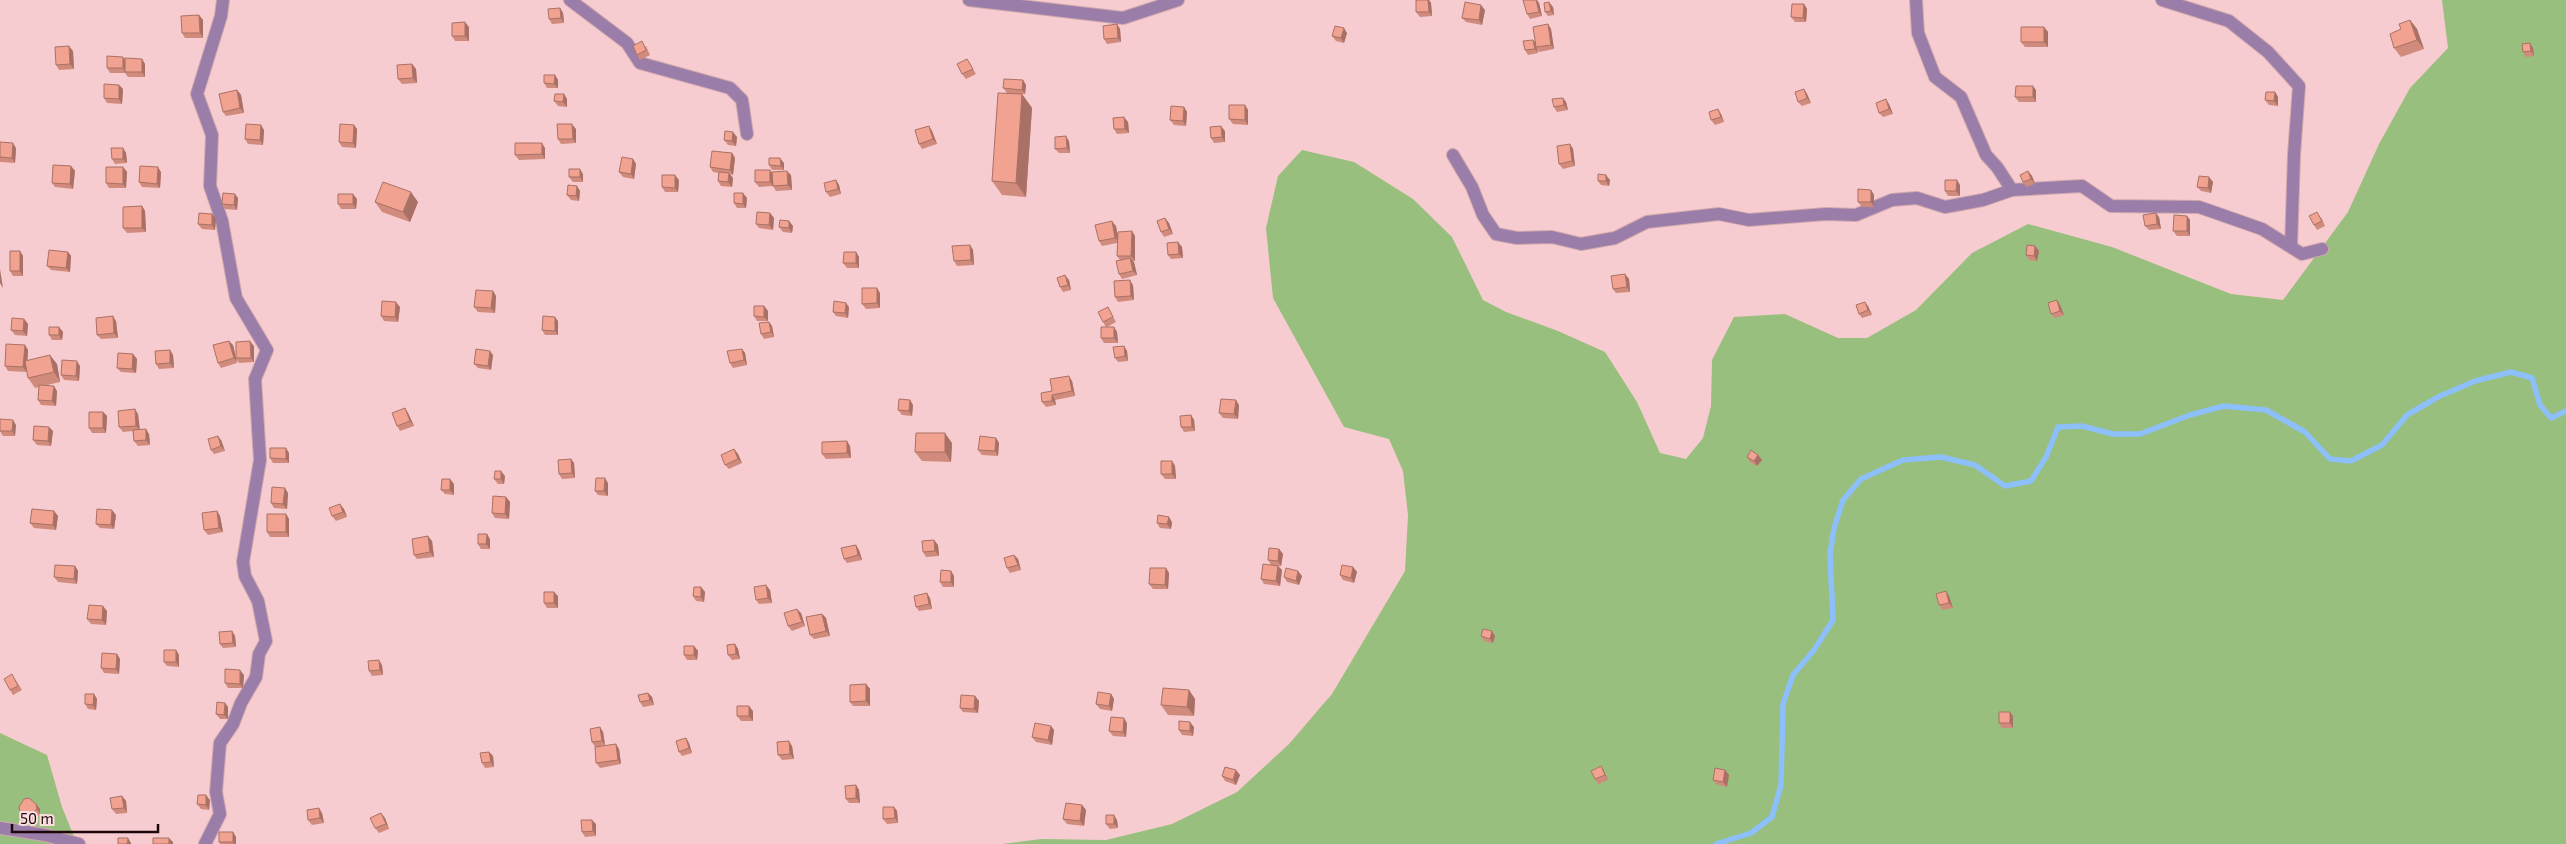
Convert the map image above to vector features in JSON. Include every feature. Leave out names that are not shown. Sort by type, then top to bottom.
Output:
[{"type":"street","points":[[205,844],[220,814],[216,792],[220,743],[233,724],[241,703],[256,677],[259,654],[266,641],[258,601],[245,576],[243,562],[260,460],[255,379],[267,350],[236,298],[222,221],[210,186],[212,135],[197,94],[221,16],[223,0]]},
{"type":"street","points":[[570,0],[627,43],[640,63],[730,88],[742,100],[747,134]]},
{"type":"street","points":[[969,0],[1123,18],[1178,0]]},
{"type":"street","points":[[1916,0],[1918,33],[1935,77],[1961,97],[1986,155],[1997,167],[2012,190]]},
{"type":"street","points":[[2162,0],[2229,21],[2268,52],[2300,86],[2294,155],[2291,247]]},
{"type":"street","points":[[1453,155],[1472,187],[1483,215],[1496,234],[1517,238],[1552,237],[1581,244],[1615,238],[1647,222],[1719,214],[1749,220],[1826,214],[1856,215],[1892,200],[1917,198],[1945,207],[1983,200],[2012,190],[2082,186],[2111,206],[2199,207],[2262,229],[2302,254],[2322,249]]},
{"type":"street","points":[[0,828],[45,835],[79,844]]},
{"type":"green space","points":[[2442,0],[2566,0],[2566,844],[1002,844],[1041,839],[1106,840],[1172,824],[1237,792],[1289,744],[1332,694],[1405,571],[1408,515],[1403,471],[1389,439],[1344,427],[1273,298],[1266,228],[1278,176],[1302,150],[1354,162],[1413,199],[1452,237],[1483,300],[1506,312],[1558,331],[1605,352],[1637,402],[1660,453],[1686,459],[1703,438],[1711,406],[1712,360],[1734,317],[1785,314],[1838,338],[1867,338],[1916,310],[1972,253],[2028,224],[2112,247],[2231,294],[2283,300],[2348,212],[2379,144],[2410,88],[2448,48]]},
{"type":"green space","points":[[0,733],[47,755],[62,807],[77,844],[0,844]]},
{"type":"building","points":[[1416,0],[1428,0],[1429,12],[1416,12]]},
{"type":"building","points":[[1523,0],[1536,0],[1539,12],[1527,14]]},
{"type":"building","points":[[1465,2],[1481,5],[1479,20],[1462,18]]},
{"type":"building","points":[[1549,2],[1551,11],[1545,12],[1544,3]]},
{"type":"building","points":[[1792,4],[1804,4],[1803,18],[1791,17]]},
{"type":"building","points":[[560,8],[561,18],[549,19],[548,9]]},
{"type":"building","points":[[199,15],[200,33],[182,33],[181,16]]},
{"type":"building","points":[[2410,20],[2417,40],[2394,48],[2390,34],[2401,29],[2399,24]]},
{"type":"building","points":[[465,22],[465,36],[452,36],[452,23]]},
{"type":"building","points":[[1117,24],[1118,38],[1104,39],[1103,26]]},
{"type":"building","points":[[1548,24],[1551,45],[1536,47],[1533,27]]},
{"type":"building","points":[[1335,26],[1344,28],[1341,38],[1332,36]]},
{"type":"building","points":[[2021,27],[2044,27],[2044,42],[2021,42]]},
{"type":"building","points":[[1533,40],[1535,49],[1525,50],[1523,41]]},
{"type":"building","points":[[642,41],[646,50],[637,55],[633,46]]},
{"type":"building","points":[[2530,43],[2531,51],[2523,52],[2522,44]]},
{"type":"building","points":[[69,46],[70,64],[56,65],[55,47]]},
{"type":"building","points":[[107,56],[123,57],[123,68],[107,68]]},
{"type":"building","points":[[125,58],[142,59],[142,72],[125,72]]},
{"type":"building","points":[[967,59],[973,69],[962,74],[957,64]]},
{"type":"building","points":[[412,64],[413,78],[398,79],[397,65]]},
{"type":"building","points":[[544,75],[555,75],[554,84],[544,83]]},
{"type":"building","points":[[1004,79],[1023,80],[1022,90],[1003,88]]},
{"type":"building","points":[[104,84],[119,85],[119,99],[104,98]]},
{"type":"building","points":[[2016,86],[2033,86],[2033,97],[2015,97]]},
{"type":"building","points":[[1804,89],[1807,98],[1798,102],[1795,92]]},
{"type":"building","points":[[237,90],[240,108],[223,112],[219,94]]},
{"type":"building","points":[[2266,92],[2275,92],[2274,101],[2265,100]]},
{"type":"building","points":[[998,93],[1022,94],[1016,183],[992,181]]},
{"type":"building","points":[[555,94],[564,94],[563,102],[554,101]]},
{"type":"building","points":[[1563,98],[1564,105],[1554,107],[1552,99]]},
{"type":"building","points":[[1886,99],[1889,109],[1879,113],[1876,103]]},
{"type":"building","points":[[1229,105],[1245,105],[1245,120],[1229,119]]},
{"type":"building","points":[[1171,106],[1184,107],[1183,121],[1170,120]]},
{"type":"building","points":[[1718,109],[1721,117],[1711,120],[1709,112]]},
{"type":"building","points":[[1124,117],[1125,129],[1114,129],[1113,118]]},
{"type":"building","points":[[246,124],[261,125],[260,140],[245,139]]},
{"type":"building","points":[[340,124],[354,125],[353,143],[339,142]]},
{"type":"building","points":[[557,124],[572,124],[573,139],[558,139]]},
{"type":"building","points":[[929,126],[933,139],[919,144],[915,130]]},
{"type":"building","points":[[1221,126],[1222,137],[1211,138],[1210,127]]},
{"type":"building","points":[[725,131],[733,132],[732,141],[724,140]]},
{"type":"building","points":[[1066,136],[1067,148],[1055,149],[1055,137]]},
{"type":"building","points":[[0,142],[13,143],[12,158],[0,157]]},
{"type":"building","points":[[515,143],[542,143],[542,154],[515,155]]},
{"type":"building","points":[[1570,144],[1572,161],[1559,164],[1557,146]]},
{"type":"building","points":[[111,148],[123,148],[123,159],[112,159]]},
{"type":"building","points":[[712,151],[732,153],[730,170],[710,167]]},
{"type":"building","points":[[622,157],[633,159],[631,174],[619,172]]},
{"type":"building","points":[[769,158],[780,158],[781,166],[769,165]]},
{"type":"building","points":[[53,165],[71,166],[70,184],[52,183]]},
{"type":"building","points":[[140,166],[158,167],[157,184],[139,182]]},
{"type":"building","points":[[106,167],[123,167],[123,184],[106,183]]},
{"type":"building","points":[[569,169],[580,169],[580,177],[569,177]]},
{"type":"building","points":[[755,170],[770,170],[770,182],[755,182]]},
{"type":"building","points":[[787,171],[788,185],[773,186],[772,172]]},
{"type":"building","points":[[2028,171],[2031,179],[2023,182],[2020,175]]},
{"type":"building","points":[[719,172],[729,173],[728,182],[718,181]]},
{"type":"building","points":[[1598,174],[1606,175],[1606,181],[1598,181]]},
{"type":"building","points":[[662,175],[675,175],[675,188],[662,187]]},
{"type":"building","points":[[2199,176],[2209,177],[2208,188],[2197,187]]},
{"type":"building","points":[[836,180],[838,189],[826,192],[824,183]]},
{"type":"building","points":[[1945,180],[1957,180],[1956,191],[1945,191]]},
{"type":"building","points":[[383,182],[411,192],[403,212],[375,202]]},
{"type":"building","points":[[568,185],[577,186],[576,196],[567,195]]},
{"type":"building","points":[[1858,189],[1871,190],[1871,202],[1858,202]]},
{"type":"building","points":[[223,193],[235,194],[234,205],[222,204]]},
{"type":"building","points":[[734,193],[743,193],[743,204],[734,203]]},
{"type":"building","points":[[338,194],[353,194],[353,204],[338,204]]},
{"type":"building","points":[[142,206],[142,228],[123,228],[123,207]]},
{"type":"building","points":[[757,212],[770,213],[769,225],[756,224]]},
{"type":"building","points":[[2317,212],[2322,221],[2314,225],[2309,216]]},
{"type":"building","points":[[199,213],[212,214],[212,225],[198,224]]},
{"type":"building","points":[[2156,213],[2157,224],[2145,226],[2143,215]]},
{"type":"building","points":[[2174,215],[2187,216],[2187,231],[2173,231]]},
{"type":"building","points":[[1165,218],[1169,229],[1161,232],[1157,221]]},
{"type":"building","points":[[780,220],[789,221],[789,228],[779,227]]},
{"type":"building","points":[[1112,221],[1115,238],[1099,241],[1095,225]]},
{"type":"building","points":[[1132,231],[1131,256],[1117,256],[1118,232]]},
{"type":"building","points":[[1178,242],[1179,254],[1168,255],[1167,243]]},
{"type":"building","points":[[970,245],[971,260],[954,261],[952,246]]},
{"type":"building","points":[[2027,245],[2035,246],[2034,256],[2026,255]]},
{"type":"building","points":[[49,250],[68,252],[66,268],[47,266]]},
{"type":"building","points":[[10,251],[20,251],[20,271],[10,271]]},
{"type":"building","points":[[844,252],[856,252],[856,263],[843,263]]},
{"type":"building","points":[[1130,258],[1133,271],[1119,274],[1116,261]]},
{"type":"building","points":[[1625,274],[1627,287],[1613,289],[1611,276]]},
{"type":"building","points":[[1065,275],[1068,285],[1060,287],[1057,278]]},
{"type":"building","points":[[1130,280],[1131,296],[1115,297],[1114,281]]},
{"type":"building","points":[[862,288],[877,288],[877,303],[862,304]]},
{"type":"building","points":[[476,290],[493,291],[491,308],[474,307]]},
{"type":"building","points":[[2057,300],[2060,311],[2051,314],[2048,303]]},
{"type":"building","points":[[382,301],[396,302],[395,317],[381,316]]},
{"type":"building","points":[[834,301],[846,303],[845,313],[833,312]]},
{"type":"building","points":[[1865,302],[1868,310],[1859,314],[1856,305]]},
{"type":"building","points":[[754,306],[764,306],[764,317],[754,316]]},
{"type":"building","points":[[1108,307],[1113,317],[1103,322],[1098,312]]},
{"type":"building","points":[[113,316],[114,333],[97,335],[96,318]]},
{"type":"building","points":[[543,316],[555,317],[555,331],[542,330]]},
{"type":"building","points":[[12,318],[24,319],[23,331],[11,330]]},
{"type":"building","points":[[769,322],[771,332],[761,334],[759,323]]},
{"type":"building","points":[[49,327],[59,327],[59,335],[49,335]]},
{"type":"building","points":[[1101,327],[1114,327],[1114,338],[1101,338]]},
{"type":"building","points":[[229,341],[234,358],[218,363],[213,345]]},
{"type":"building","points":[[250,341],[251,358],[236,358],[236,342]]},
{"type":"building","points":[[6,344],[25,345],[23,367],[5,366]]},
{"type":"building","points":[[1124,346],[1125,356],[1115,358],[1113,347]]},
{"type":"building","points":[[476,349],[490,351],[488,366],[474,364]]},
{"type":"building","points":[[742,349],[744,360],[730,363],[727,351]]},
{"type":"building","points":[[170,350],[170,363],[156,364],[155,351]]},
{"type":"building","points":[[118,353],[133,354],[132,369],[117,368]]},
{"type":"building","points":[[50,355],[54,372],[28,378],[25,361]]},
{"type":"building","points":[[62,360],[77,361],[76,376],[61,375]]},
{"type":"building","points":[[1069,376],[1072,391],[1052,395],[1052,401],[1042,402],[1041,393],[1052,391],[1050,379]]},
{"type":"building","points":[[39,385],[54,386],[52,401],[38,400]]},
{"type":"building","points":[[899,399],[910,400],[909,411],[898,410]]},
{"type":"building","points":[[1221,399],[1236,400],[1234,414],[1219,413]]},
{"type":"building","points":[[405,408],[410,421],[397,426],[392,413]]},
{"type":"building","points":[[135,409],[136,426],[119,427],[118,411]]},
{"type":"building","points":[[89,412],[103,412],[103,428],[89,428]]},
{"type":"building","points":[[1191,415],[1192,427],[1181,427],[1180,416]]},
{"type":"building","points":[[0,419],[13,420],[12,431],[0,431]]},
{"type":"building","points":[[34,426],[49,427],[48,441],[33,440]]},
{"type":"building","points":[[146,429],[146,440],[134,441],[133,430]]},
{"type":"building","points":[[916,433],[945,433],[945,452],[915,452]]},
{"type":"building","points":[[218,436],[221,446],[211,450],[208,439]]},
{"type":"building","points":[[980,436],[996,438],[995,451],[978,450]]},
{"type":"building","points":[[847,441],[847,453],[822,454],[822,442]]},
{"type":"building","points":[[270,448],[286,448],[286,459],[270,458]]},
{"type":"building","points":[[734,449],[738,459],[725,465],[721,455]]},
{"type":"building","points":[[1751,450],[1758,455],[1754,461],[1747,457]]},
{"type":"building","points":[[571,459],[572,473],[559,474],[558,460]]},
{"type":"building","points":[[1161,461],[1172,461],[1172,474],[1161,474]]},
{"type":"building","points":[[495,471],[501,471],[501,479],[494,479]]},
{"type":"building","points":[[596,478],[605,478],[604,491],[595,491]]},
{"type":"building","points":[[442,479],[450,479],[450,490],[441,490]]},
{"type":"building","points":[[272,487],[285,488],[283,504],[271,503]]},
{"type":"building","points":[[493,496],[506,497],[505,514],[492,513]]},
{"type":"building","points":[[340,504],[343,512],[332,516],[329,508]]},
{"type":"building","points":[[32,509],[54,511],[53,525],[30,523]]},
{"type":"building","points":[[97,509],[112,510],[111,525],[96,524]]},
{"type":"building","points":[[217,511],[219,528],[204,530],[202,513]]},
{"type":"building","points":[[267,514],[286,514],[286,532],[267,532]]},
{"type":"building","points":[[1158,515],[1169,517],[1167,524],[1157,523]]},
{"type":"building","points":[[478,534],[487,534],[486,544],[478,544]]},
{"type":"building","points":[[428,536],[430,552],[414,555],[412,539]]},
{"type":"building","points":[[934,540],[935,551],[923,552],[922,541]]},
{"type":"building","points":[[856,545],[858,555],[844,559],[841,548]]},
{"type":"building","points":[[1269,548],[1279,549],[1278,561],[1268,560]]},
{"type":"building","points":[[1014,555],[1018,565],[1007,568],[1004,558]]},
{"type":"building","points":[[1263,564],[1278,566],[1276,581],[1261,579]]},
{"type":"building","points":[[55,565],[75,566],[74,579],[54,577]]},
{"type":"building","points":[[1342,565],[1353,567],[1351,578],[1340,575]]},
{"type":"building","points":[[1150,568],[1166,568],[1165,585],[1149,584]]},
{"type":"building","points":[[1286,568],[1298,571],[1296,581],[1284,577]]},
{"type":"building","points":[[941,570],[951,571],[951,582],[940,582]]},
{"type":"building","points":[[766,585],[768,598],[756,600],[754,587]]},
{"type":"building","points":[[694,587],[701,587],[701,597],[693,596]]},
{"type":"building","points":[[1946,591],[1949,603],[1939,605],[1936,594]]},
{"type":"building","points":[[544,592],[554,592],[554,603],[544,603]]},
{"type":"building","points":[[927,593],[929,604],[916,607],[914,596]]},
{"type":"building","points":[[89,605],[103,606],[102,620],[87,619]]},
{"type":"building","points":[[797,609],[802,622],[788,626],[784,613]]},
{"type":"building","points":[[822,614],[826,631],[810,635],[806,617]]},
{"type":"building","points":[[1483,629],[1492,631],[1490,639],[1481,636]]},
{"type":"building","points":[[232,631],[233,643],[220,644],[219,632]]},
{"type":"building","points":[[735,644],[736,654],[728,655],[727,645]]},
{"type":"building","points":[[684,646],[694,646],[694,655],[684,655]]},
{"type":"building","points":[[164,650],[176,650],[176,662],[164,662]]},
{"type":"building","points":[[102,653],[117,654],[116,669],[101,668]]},
{"type":"building","points":[[379,660],[380,670],[369,671],[368,661]]},
{"type":"building","points":[[225,669],[240,670],[240,684],[225,683]]},
{"type":"building","points":[[12,674],[18,686],[10,690],[4,679]]},
{"type":"building","points":[[866,684],[866,701],[850,702],[850,685]]},
{"type":"building","points":[[1163,688],[1189,690],[1187,707],[1161,705]]},
{"type":"building","points":[[1098,692],[1111,694],[1109,706],[1096,704]]},
{"type":"building","points":[[648,693],[650,700],[640,702],[638,695]]},
{"type":"building","points":[[85,694],[94,694],[93,705],[85,704]]},
{"type":"building","points":[[961,695],[975,696],[974,709],[960,708]]},
{"type":"building","points":[[217,702],[225,703],[224,715],[216,714]]},
{"type":"building","points":[[737,706],[749,706],[749,716],[737,716]]},
{"type":"building","points":[[1999,712],[2010,712],[2010,723],[1999,723]]},
{"type":"building","points":[[1111,717],[1124,718],[1123,732],[1109,731]]},
{"type":"building","points":[[1179,721],[1190,722],[1190,731],[1179,730]]},
{"type":"building","points":[[1035,723],[1051,726],[1048,740],[1032,737]]},
{"type":"building","points":[[600,727],[602,741],[592,742],[590,729]]},
{"type":"building","points":[[686,738],[689,748],[679,752],[676,741]]},
{"type":"building","points":[[789,741],[790,754],[778,755],[777,742]]},
{"type":"building","points":[[616,744],[618,760],[596,763],[595,747]]},
{"type":"building","points":[[489,752],[491,762],[482,763],[480,753]]},
{"type":"building","points":[[1601,766],[1605,775],[1595,779],[1591,771]]},
{"type":"building","points":[[1225,767],[1236,770],[1233,780],[1222,776]]},
{"type":"building","points":[[1715,768],[1725,770],[1723,782],[1713,780]]},
{"type":"building","points":[[856,785],[856,798],[846,799],[845,786]]},
{"type":"building","points":[[198,795],[206,795],[206,805],[197,804]]},
{"type":"building","points":[[122,796],[124,808],[112,809],[110,798]]},
{"type":"building","points":[[29,798],[36,804],[37,809],[29,816],[20,812],[19,807],[24,799]]},
{"type":"building","points":[[1066,803],[1082,805],[1080,821],[1063,819]]},
{"type":"building","points":[[883,807],[894,807],[895,818],[883,819]]},
{"type":"building","points":[[319,808],[320,818],[308,820],[307,810]]},
{"type":"building","points":[[381,813],[386,824],[375,828],[370,818]]},
{"type":"building","points":[[1106,815],[1114,815],[1114,824],[1106,824]]},
{"type":"building","points":[[581,820],[592,820],[593,831],[582,832]]},
{"type":"building","points":[[219,832],[233,832],[233,842],[219,842]]},
{"type":"building","points":[[118,838],[128,838],[127,844],[118,844]]},
{"type":"building","points":[[153,838],[169,838],[169,844],[153,844]]},
{"type":"waterway","points":[[1716,844],[1751,833],[1772,817],[1781,785],[1783,704],[1793,675],[1814,650],[1833,620],[1830,554],[1834,528],[1843,500],[1861,479],[1903,460],[1941,457],[1975,465],[2005,486],[2031,481],[2046,457],[2058,427],[2082,426],[2113,434],[2140,434],[2190,415],[2224,406],[2266,410],[2305,432],[2330,459],[2351,461],[2382,445],[2407,415],[2438,397],[2475,381],[2511,372],[2532,378],[2540,405],[2551,418],[2566,411]]}]
